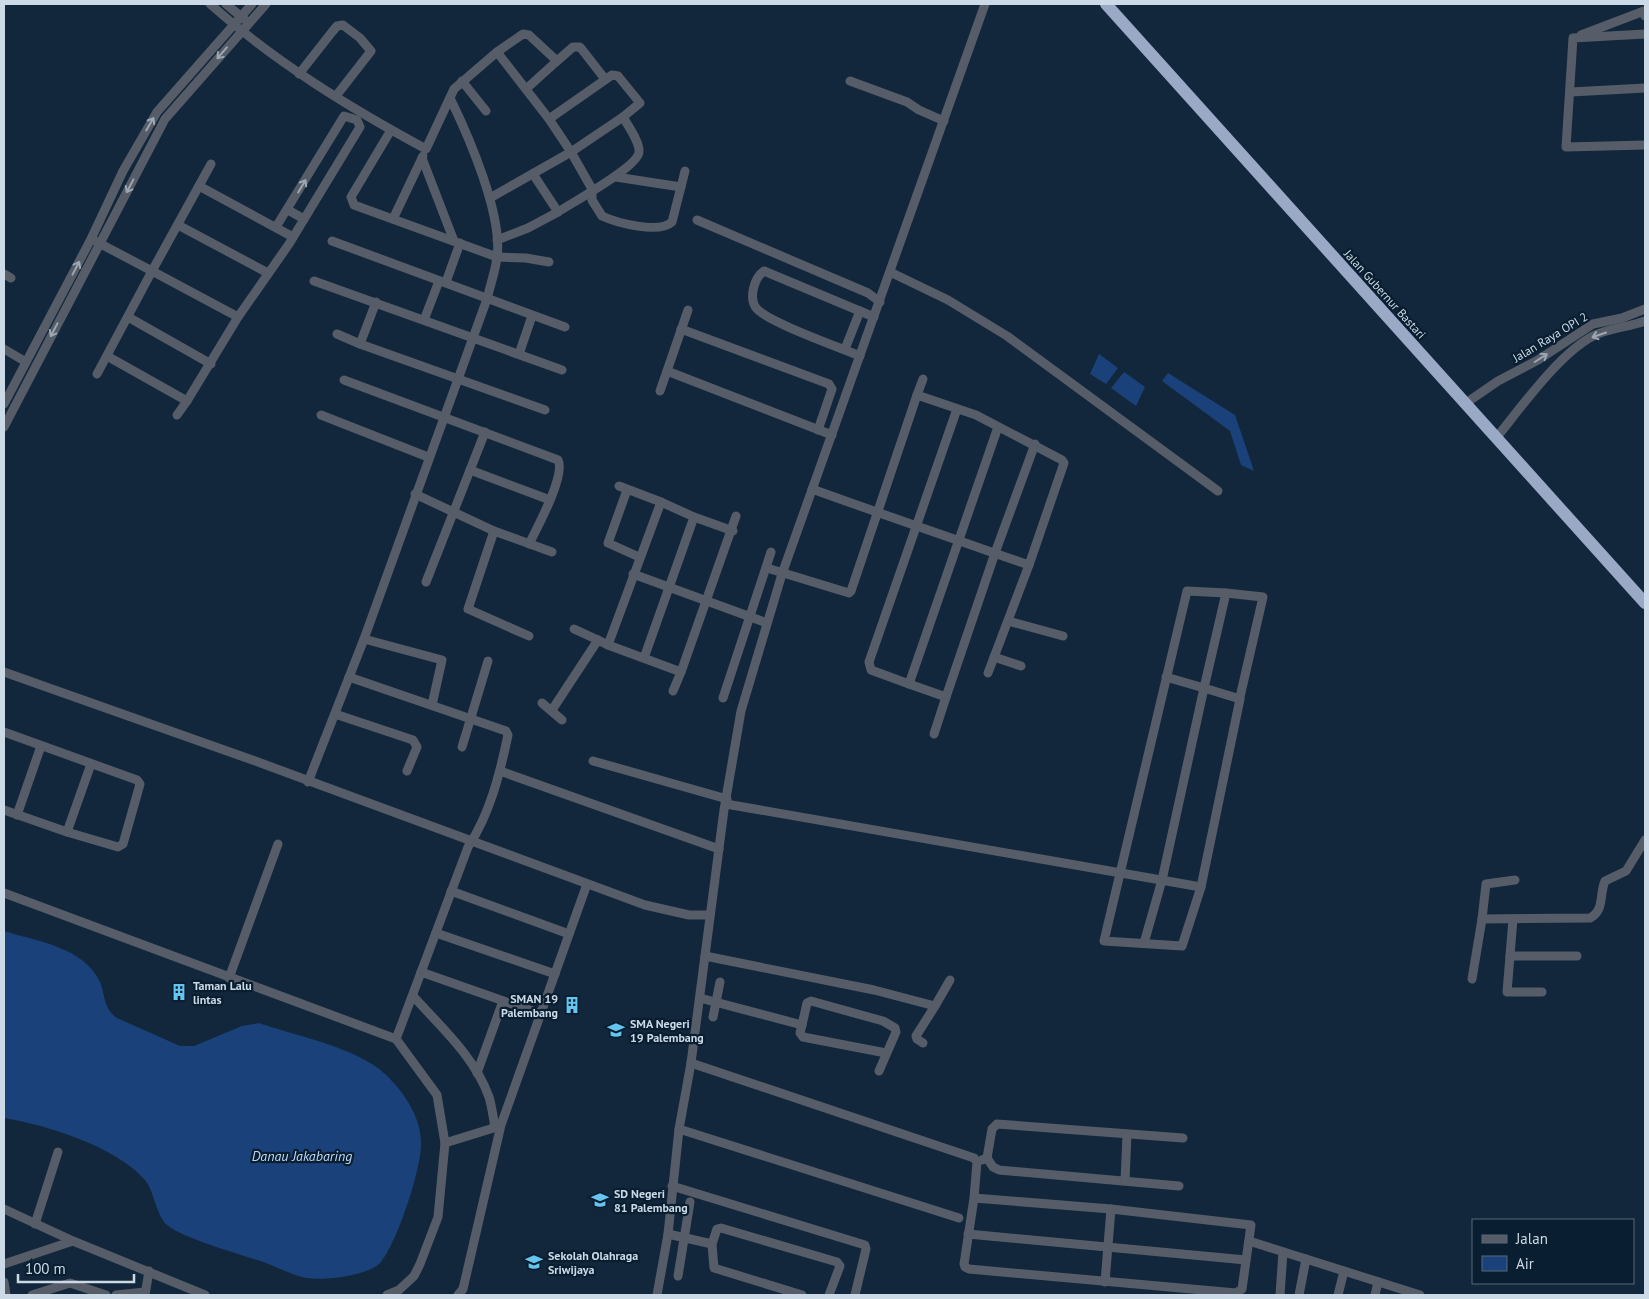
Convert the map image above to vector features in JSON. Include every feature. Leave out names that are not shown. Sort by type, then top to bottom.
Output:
[{"type":"highway","name":"Jalan Gubernur Bastari","points":[[1106,4],[1645,603]]},
{"type":"street","points":[[210,4],[233,24],[299,74],[392,130],[424,153],[457,242],[443,282],[424,320]]},
{"type":"street","points":[[226,4],[249,23]]},
{"type":"street","points":[[4,426],[95,241],[123,171],[157,112],[252,4]]},
{"type":"street","points":[[4,404],[165,118],[266,4]]},
{"type":"street","points":[[658,1295],[668,1234],[680,1129],[692,1063],[719,849],[741,711],[782,574],[985,4]]},
{"type":"street","points":[[1573,38],[1644,11],[1645,16]]},
{"type":"street","points":[[299,74],[337,26],[344,25],[360,38],[371,51],[336,96]]},
{"type":"street","points":[[393,219],[454,89],[462,81],[497,52],[526,33],[557,61]]},
{"type":"street","points":[[1573,38],[1645,34]]},
{"type":"street","points":[[1573,38],[1566,147],[1645,145]]},
{"type":"street","points":[[526,89],[573,47],[580,47],[605,80]]},
{"type":"street","points":[[497,52],[549,119],[571,152],[592,189],[592,200],[602,216],[645,227],[666,226],[672,222],[685,171]]},
{"type":"street","points":[[490,198],[571,152],[624,117],[640,102],[618,76],[612,75],[549,119]]},
{"type":"street","points":[[462,81],[486,110]]},
{"type":"street","points":[[850,81],[907,102],[919,110],[944,121]]},
{"type":"street","points":[[1571,92],[1645,88]]},
{"type":"street","points":[[308,782],[364,639],[442,416],[486,299],[497,257],[497,240],[490,198],[463,125],[450,98]]},
{"type":"street","points":[[177,415],[211,364],[238,317],[293,237],[360,128],[357,120],[344,116],[276,227]]},
{"type":"street","points":[[497,240],[528,228],[558,212],[592,189],[616,176],[635,161],[639,154],[639,147],[624,117]]},
{"type":"street","points":[[392,130],[351,197],[354,204],[497,257],[526,258],[550,262]]},
{"type":"street","points":[[97,374],[212,164]]},
{"type":"street","points":[[533,174],[558,212]]},
{"type":"street","points":[[616,176],[681,188]]},
{"type":"street","points":[[199,186],[293,237]]},
{"type":"street","points":[[288,210],[304,219]]},
{"type":"street","points":[[697,220],[868,293],[880,302]]},
{"type":"street","points":[[178,224],[268,273]]},
{"type":"street","points":[[332,240],[565,327]]},
{"type":"street","points":[[95,241],[238,317]]},
{"type":"street","points":[[860,356],[774,319],[757,309],[752,297],[756,279],[764,271],[874,317]]},
{"type":"street","points":[[890,272],[948,300],[1007,336],[1218,491]]},
{"type":"street","points":[[314,281],[562,370]]},
{"type":"street","points":[[360,344],[376,302]]},
{"type":"street","name":"Jalan Raya OPI 2","points":[[1466,403],[1488,387],[1538,360],[1593,324],[1622,318],[1645,309]]},
{"type":"street","points":[[660,391],[688,310]]},
{"type":"street","points":[[845,349],[860,311]]},
{"type":"street","points":[[518,354],[532,316]]},
{"type":"street","points":[[128,317],[211,364]]},
{"type":"street","name":"Jalan Raya OPI 2","points":[[1497,437],[1564,358],[1583,342],[1596,335],[1645,321]]},
{"type":"street","points":[[681,329],[829,384],[832,389],[818,430]]},
{"type":"street","points":[[337,334],[545,410]]},
{"type":"street","points":[[4,349],[26,362]]},
{"type":"street","points":[[107,356],[187,401]]},
{"type":"street","points":[[667,371],[832,435]]},
{"type":"street","points":[[767,568],[848,593],[923,379]]},
{"type":"street","points":[[344,380],[558,460],[560,466],[550,500],[529,544]]},
{"type":"street","points":[[917,395],[958,409],[1035,444],[1064,463],[1029,565],[988,673]]},
{"type":"street","points":[[946,697],[871,670],[869,662],[958,409]]},
{"type":"street","points":[[322,415],[428,457]]},
{"type":"street","points":[[909,684],[998,427]]},
{"type":"street","points":[[426,582],[485,432]]},
{"type":"street","points":[[934,734],[995,553],[1035,444]]},
{"type":"street","points":[[470,470],[550,500]]},
{"type":"street","points":[[639,557],[608,543],[623,488],[661,502],[694,518],[733,531]]},
{"type":"street","points":[[812,489],[1029,565]]},
{"type":"street","points":[[415,494],[494,531],[552,552]]},
{"type":"street","points":[[608,645],[639,557],[661,502]]},
{"type":"street","points":[[674,691],[733,531],[736,516]]},
{"type":"street","points":[[644,658],[694,518]]},
{"type":"street","points":[[494,531],[468,609],[529,636]]},
{"type":"street","points":[[724,698],[772,552]]},
{"type":"street","points":[[633,574],[767,623]]},
{"type":"street","points":[[1187,591],[1263,597],[1200,887],[1182,946],[1104,941],[1166,677],[1187,591]]},
{"type":"street","points":[[1144,943],[1162,880],[1226,593]]},
{"type":"street","points":[[759,596],[773,601]]},
{"type":"street","points":[[1008,621],[1063,636]]},
{"type":"street","points":[[574,629],[608,645],[681,672]]},
{"type":"street","points":[[364,639],[442,660],[432,705]]},
{"type":"street","points":[[552,710],[598,640]]},
{"type":"street","points":[[994,657],[1021,666]]},
{"type":"street","points":[[462,747],[488,661]]},
{"type":"street","points":[[4,672],[653,907],[688,915],[710,915]]},
{"type":"street","points":[[349,677],[508,732],[500,771],[478,834],[472,841],[451,892],[396,1040]]},
{"type":"street","points":[[1166,677],[1240,697]]},
{"type":"street","points":[[542,703],[562,720]]},
{"type":"street","points":[[335,714],[413,740],[418,746],[407,771]]},
{"type":"street","points":[[4,732],[139,781],[140,787],[123,844],[118,848],[4,810]]},
{"type":"street","points":[[17,815],[41,746]]},
{"type":"street","points":[[593,761],[726,802],[1200,887]]},
{"type":"street","points":[[67,832],[91,764]]},
{"type":"street","points":[[500,771],[719,849]]},
{"type":"street","points":[[1482,919],[1590,918],[1594,916],[1602,902],[1602,886],[1605,881],[1626,871],[1645,840]]},
{"type":"street","points":[[229,978],[278,844]]},
{"type":"street","points":[[1472,979],[1486,884],[1515,880]]},
{"type":"street","points":[[458,1295],[465,1280],[498,1126],[541,1014],[587,884]]},
{"type":"street","points":[[451,892],[569,934]]},
{"type":"street","points":[[4,893],[396,1040],[437,1095],[445,1144],[438,1217],[420,1264],[414,1276],[399,1290],[387,1295]]},
{"type":"street","points":[[1513,919],[1507,992],[1542,992]]},
{"type":"street","points":[[436,933],[555,974]]},
{"type":"street","points":[[705,956],[874,990],[935,1006]]},
{"type":"street","points":[[1510,956],[1577,956]]},
{"type":"street","points":[[421,972],[541,1014]]},
{"type":"street","points":[[923,1043],[916,1036],[950,980]]},
{"type":"street","points":[[713,1017],[718,1003],[720,982]]},
{"type":"street","points":[[413,996],[459,1047],[477,1073],[489,1097],[498,1126]]},
{"type":"street","points":[[700,998],[802,1025]]},
{"type":"street","points":[[477,1073],[503,1001]]},
{"type":"street","points":[[879,1071],[896,1030],[883,1021],[810,1001],[807,1004],[800,1033],[804,1037],[886,1053]]},
{"type":"street","points":[[692,1063],[974,1158],[977,1162],[974,1198],[964,1267],[969,1269],[1236,1293],[1242,1289],[1251,1225],[1111,1209],[974,1198]]},
{"type":"street","points":[[1179,1186],[998,1170],[992,1167],[987,1158],[992,1129],[997,1124],[1183,1138]]},
{"type":"street","points":[[445,1144],[498,1126]]},
{"type":"street","points":[[680,1129],[959,1218]]},
{"type":"street","points":[[1125,1180],[1127,1134]]},
{"type":"street","points":[[35,1224],[58,1152]]},
{"type":"street","points":[[977,1162],[987,1158]]},
{"type":"street","points":[[672,1186],[865,1246],[866,1249],[855,1295]]},
{"type":"street","points":[[678,1276],[690,1202]]},
{"type":"street","points":[[4,1209],[73,1241],[205,1295]]},
{"type":"street","points":[[1105,1282],[1111,1209]]},
{"type":"street","points":[[802,1295],[714,1268],[712,1266],[712,1244],[717,1229],[721,1228],[837,1262],[840,1266],[829,1295]]},
{"type":"street","points":[[668,1234],[712,1244]]},
{"type":"street","points":[[968,1234],[1246,1260]]},
{"type":"street","points":[[4,1264],[73,1241]]},
{"type":"street","points":[[1249,1241],[1415,1294]]},
{"type":"street","points":[[1280,1295],[1283,1252]]},
{"type":"street","points":[[1299,1295],[1306,1259]]},
{"type":"street","points":[[116,1295],[145,1293],[148,1271]]},
{"type":"street","points":[[1338,1295],[1344,1271]]},
{"type":"street","points":[[4,1282],[6,1295]]},
{"type":"street","points":[[1375,1295],[1378,1282]]},
{"type":"street","points":[[32,1295],[70,1283],[106,1295]]},
{"type":"water","points":[[1099,354],[1118,368],[1106,384],[1090,374]]},
{"type":"water","points":[[1124,372],[1145,387],[1136,406],[1111,388]]},
{"type":"water","points":[[1168,373],[1235,415],[1254,471],[1241,465],[1230,431],[1162,381]]},
{"type":"water","name":"Danau Jakabaring","points":[[4,931],[44,942],[71,953],[93,970],[100,982],[107,1006],[112,1014],[180,1046],[194,1046],[242,1026],[259,1023],[342,1049],[358,1056],[385,1074],[404,1096],[414,1113],[420,1131],[421,1152],[408,1203],[394,1238],[381,1262],[372,1269],[351,1275],[327,1279],[306,1278],[186,1236],[167,1225],[145,1180],[116,1157],[99,1147],[60,1132],[4,1118]]},
{"type":"place","name":"Taman Lalu lintas","points":[[179,992]]},
{"type":"place","name":"SMAN 19 Palembang","points":[[572,1005]]},
{"type":"place","name":"SMA Negeri 19 Palembang","points":[[616,1030]]},
{"type":"place","name":"SD Negeri 81 Palembang","points":[[600,1200]]},
{"type":"place","name":"Sekolah Olahraga Sriwijaya","points":[[534,1262]]}]
